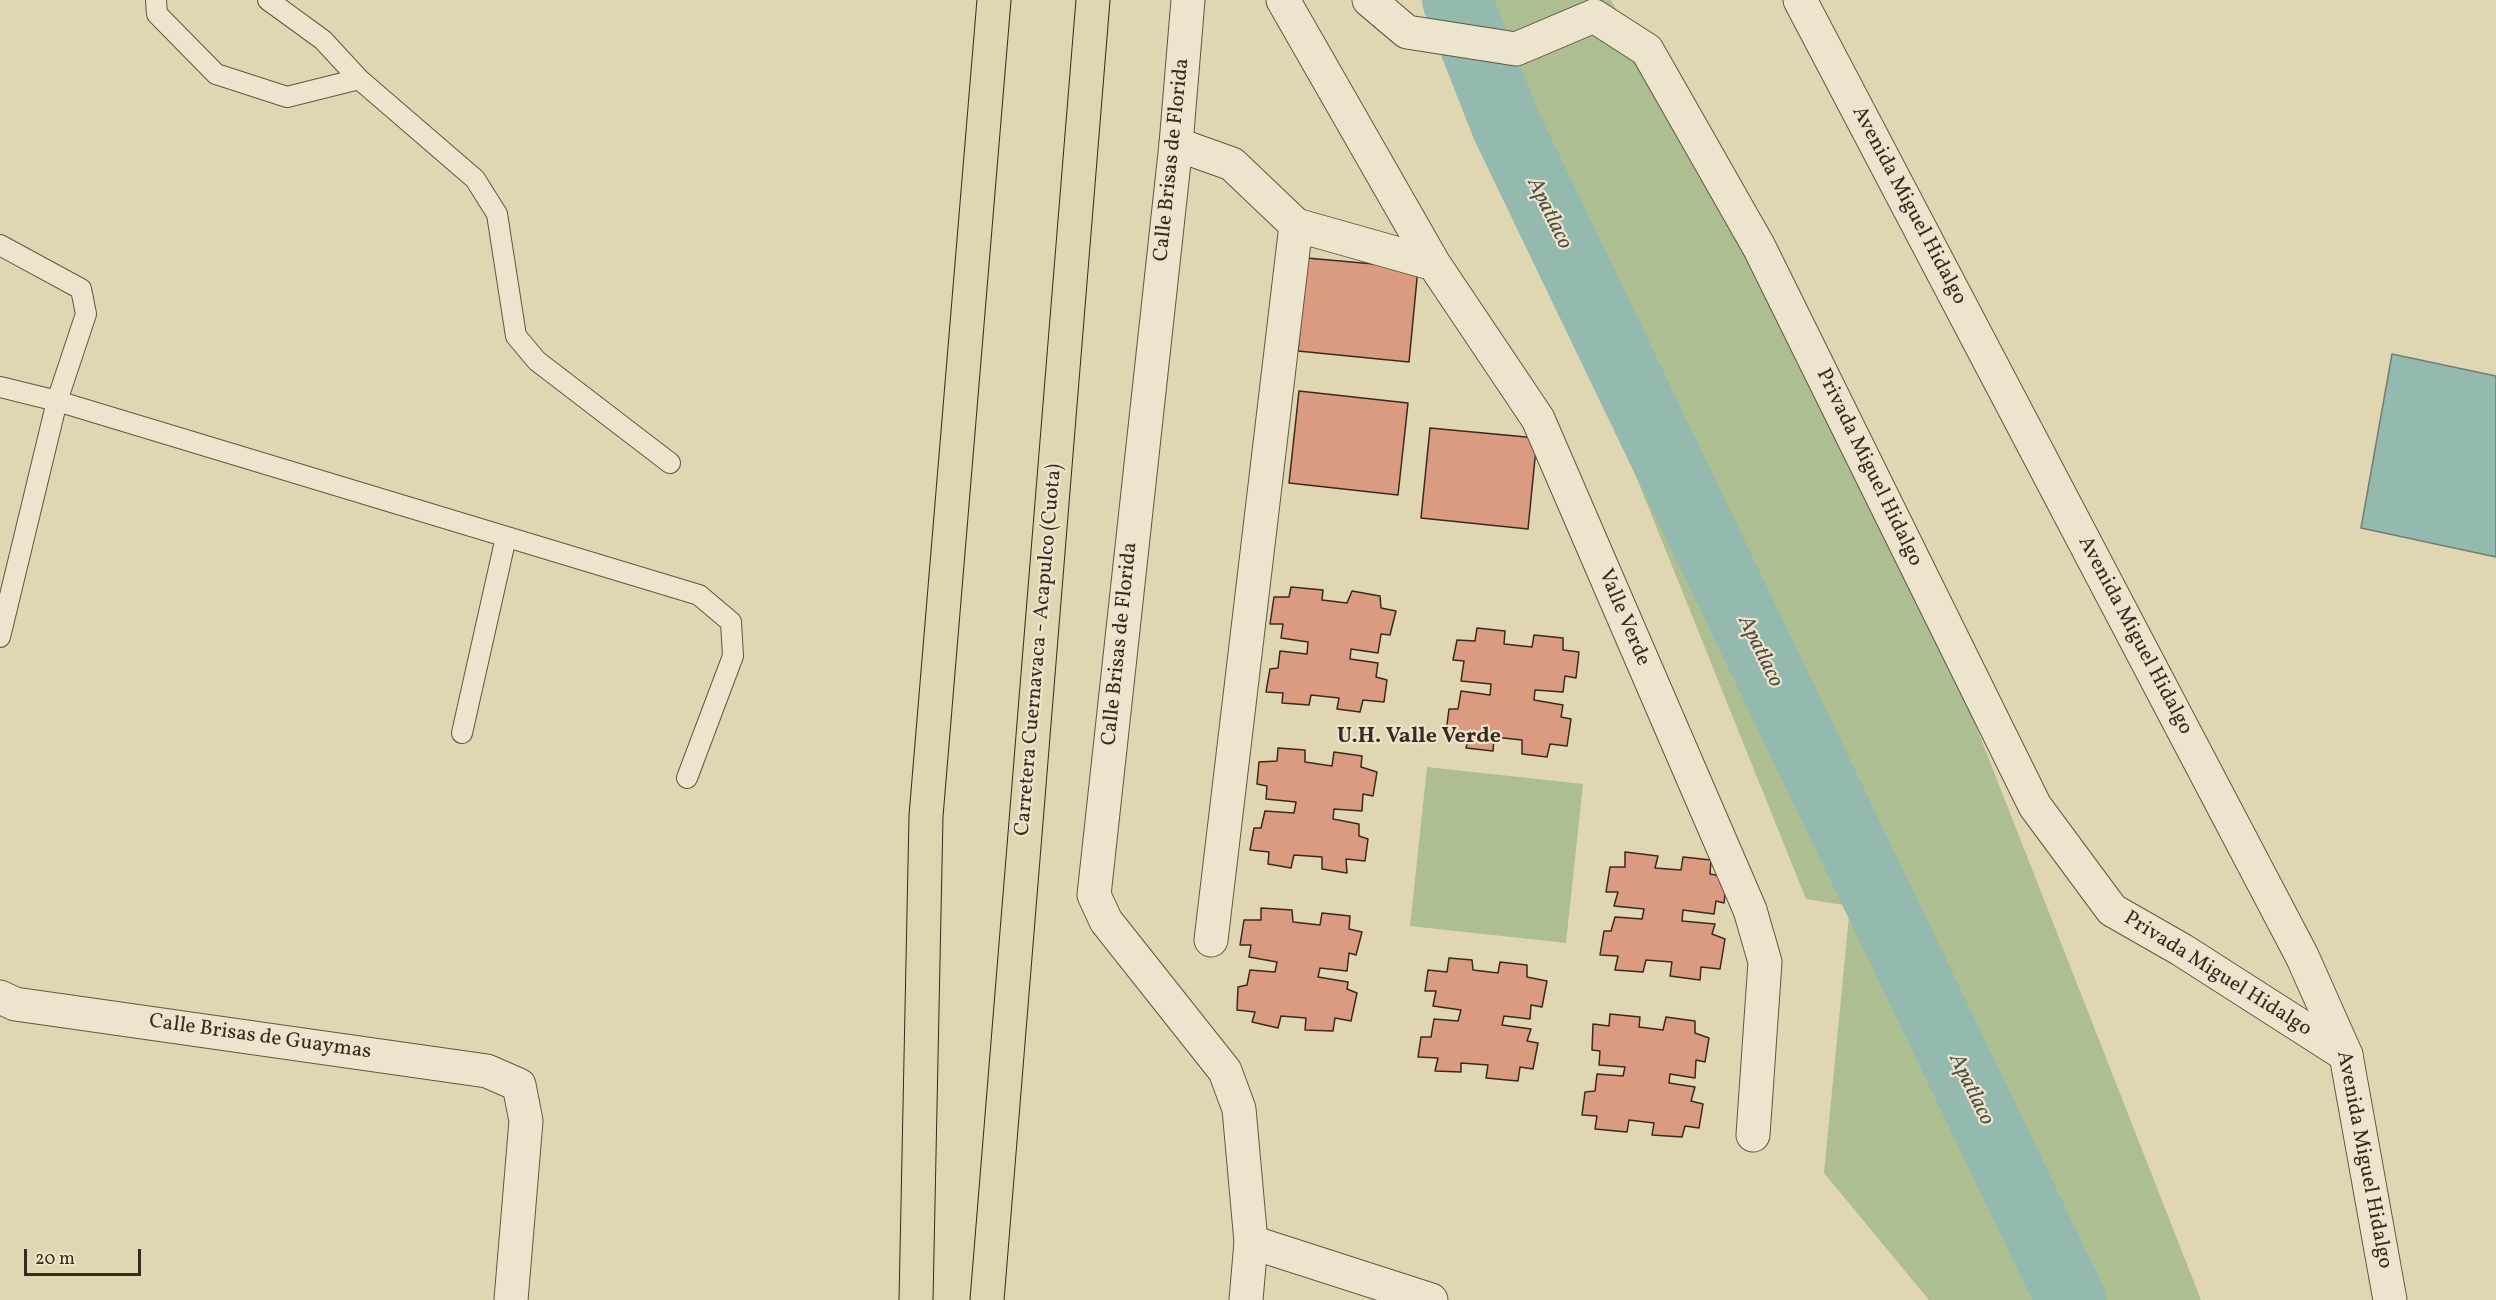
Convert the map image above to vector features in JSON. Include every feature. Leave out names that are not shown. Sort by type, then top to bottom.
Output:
[{"type":"highway","points":[[916,1300],[926,816],[994,0]]},
{"type":"highway","name":"Carretera Cuernavaca - Acapulco (Cuota)","points":[[987,1300],[1093,0]]},
{"type":"street","name":"Calle Brisas de Florida","points":[[1188,0],[1176,144],[1094,895],[1106,921],[1225,1071],[1239,1109],[1251,1242],[1246,1300]]},
{"type":"street","name":"Valle Verde","points":[[1283,0],[1434,264],[1538,419],[1750,910],[1765,962],[1753,1135]]},
{"type":"street","name":"Privada Miguel Hidalgo","points":[[1369,0],[1407,32],[1516,49],[1594,16],[1647,50],[1759,247],[2035,806],[2112,910],[2181,950],[2346,1055]]},
{"type":"street","name":"Avenida Miguel Hidalgo","points":[[1800,0],[2302,956],[2346,1055],[2390,1300]]},
{"type":"street","points":[[1176,144],[1232,164],[1296,225],[1434,264]]},
{"type":"street","points":[[1211,940],[1296,225]]},
{"type":"street","name":"Calle Brisas de Guaymas","points":[[0,997],[15,1004],[487,1071],[519,1085],[526,1121],[510,1300]]},
{"type":"street","points":[[1251,1242],[1431,1300]]},
{"type":"lane","points":[[156,0],[157,14],[216,74],[286,97],[359,80]]},
{"type":"lane","points":[[268,0],[323,40],[359,80],[475,179],[497,214],[516,336],[537,361],[670,463]]},
{"type":"lane","points":[[0,245],[81,289],[86,314],[57,401],[0,637]]},
{"type":"lane","points":[[0,387],[57,401],[699,596],[730,622],[733,656],[687,778]]},
{"type":"lane","points":[[462,733],[506,537]]},
{"type":"green space","points":[[1427,0],[1611,0],[1901,535],[2201,1300],[1929,1300],[1824,1173],[1850,906],[1806,899],[1549,260]]},
{"type":"green space","points":[[1427,767],[1583,784],[1566,943],[1410,926]]},
{"type":"water","points":[[2392,354],[2496,376],[2496,557],[2361,528]]},
{"type":"building","points":[[1307,258],[1418,268],[1409,362],[1298,351]]},
{"type":"building","points":[[1299,391],[1408,403],[1398,495],[1289,483]]},
{"type":"building","points":[[1430,428],[1537,438],[1528,529],[1421,518]]},
{"type":"building","points":[[1291,587],[1323,590],[1322,600],[1347,603],[1352,591],[1380,596],[1381,608],[1396,611],[1390,635],[1381,634],[1378,653],[1351,649],[1350,659],[1378,663],[1376,677],[1387,680],[1384,702],[1363,700],[1360,712],[1337,709],[1339,698],[1311,695],[1309,705],[1282,703],[1283,693],[1266,692],[1270,669],[1278,668],[1280,651],[1307,654],[1308,642],[1281,638],[1283,624],[1270,624],[1274,597],[1289,597]]},
{"type":"building","points":[[1477,628],[1505,631],[1504,644],[1532,647],[1534,635],[1563,638],[1563,650],[1579,652],[1576,678],[1565,676],[1563,692],[1535,690],[1534,700],[1563,705],[1561,717],[1571,719],[1567,746],[1550,744],[1547,757],[1522,754],[1522,740],[1494,737],[1493,751],[1466,748],[1469,736],[1446,732],[1449,709],[1458,709],[1461,691],[1490,695],[1491,684],[1461,681],[1464,661],[1453,660],[1457,640],[1475,641]]},
{"type":"building","points":[[1278,748],[1305,750],[1305,762],[1332,766],[1334,752],[1362,756],[1361,767],[1377,772],[1373,796],[1363,794],[1362,811],[1334,809],[1333,819],[1359,824],[1359,836],[1368,839],[1365,861],[1346,859],[1347,873],[1322,869],[1322,857],[1294,855],[1291,868],[1268,864],[1269,852],[1250,850],[1254,828],[1261,828],[1265,811],[1294,813],[1296,802],[1266,799],[1267,786],[1257,784],[1259,762],[1277,761]]},
{"type":"building","points":[[1625,852],[1658,856],[1655,868],[1681,870],[1683,857],[1711,860],[1710,874],[1727,877],[1724,903],[1716,901],[1714,914],[1683,910],[1682,921],[1715,924],[1712,934],[1725,939],[1720,969],[1701,967],[1700,980],[1670,976],[1672,962],[1646,960],[1643,972],[1615,970],[1618,956],[1600,955],[1604,931],[1611,931],[1615,917],[1642,919],[1644,909],[1614,906],[1618,892],[1606,892],[1610,867],[1625,867]]},
{"type":"building","points":[[1261,908],[1292,910],[1293,922],[1320,925],[1322,913],[1350,916],[1349,929],[1362,932],[1356,955],[1349,953],[1347,971],[1320,968],[1318,977],[1348,982],[1347,989],[1357,993],[1351,1021],[1335,1018],[1333,1031],[1305,1030],[1306,1018],[1281,1016],[1278,1028],[1252,1022],[1255,1012],[1237,1010],[1238,987],[1247,985],[1250,970],[1275,972],[1277,962],[1249,957],[1251,945],[1240,945],[1244,920],[1261,920]]},
{"type":"building","points":[[1449,958],[1472,960],[1473,970],[1498,973],[1500,962],[1527,965],[1527,977],[1547,981],[1542,1007],[1531,1005],[1530,1019],[1504,1016],[1502,1025],[1531,1029],[1527,1041],[1538,1043],[1533,1069],[1520,1067],[1518,1081],[1486,1078],[1488,1065],[1461,1063],[1461,1072],[1435,1071],[1438,1058],[1418,1057],[1421,1037],[1431,1037],[1434,1019],[1458,1021],[1461,1010],[1433,1006],[1436,991],[1425,991],[1428,970],[1447,972]]},
{"type":"building","points":[[1610,1014],[1640,1017],[1639,1027],[1663,1030],[1666,1017],[1695,1021],[1695,1033],[1709,1038],[1705,1062],[1696,1060],[1695,1078],[1670,1074],[1669,1083],[1695,1087],[1691,1101],[1703,1104],[1699,1128],[1685,1126],[1682,1137],[1652,1135],[1654,1123],[1629,1120],[1627,1132],[1595,1129],[1597,1116],[1582,1115],[1585,1092],[1595,1091],[1597,1074],[1623,1076],[1625,1067],[1599,1065],[1600,1051],[1592,1050],[1593,1024],[1609,1026]]},
{"type":"waterway","name":"Apatlaco","points":[[1457,0],[1506,125],[2071,1300]]},
{"type":"district","name":"U.H. Valle Verde","points":[[1419,738]]}]
